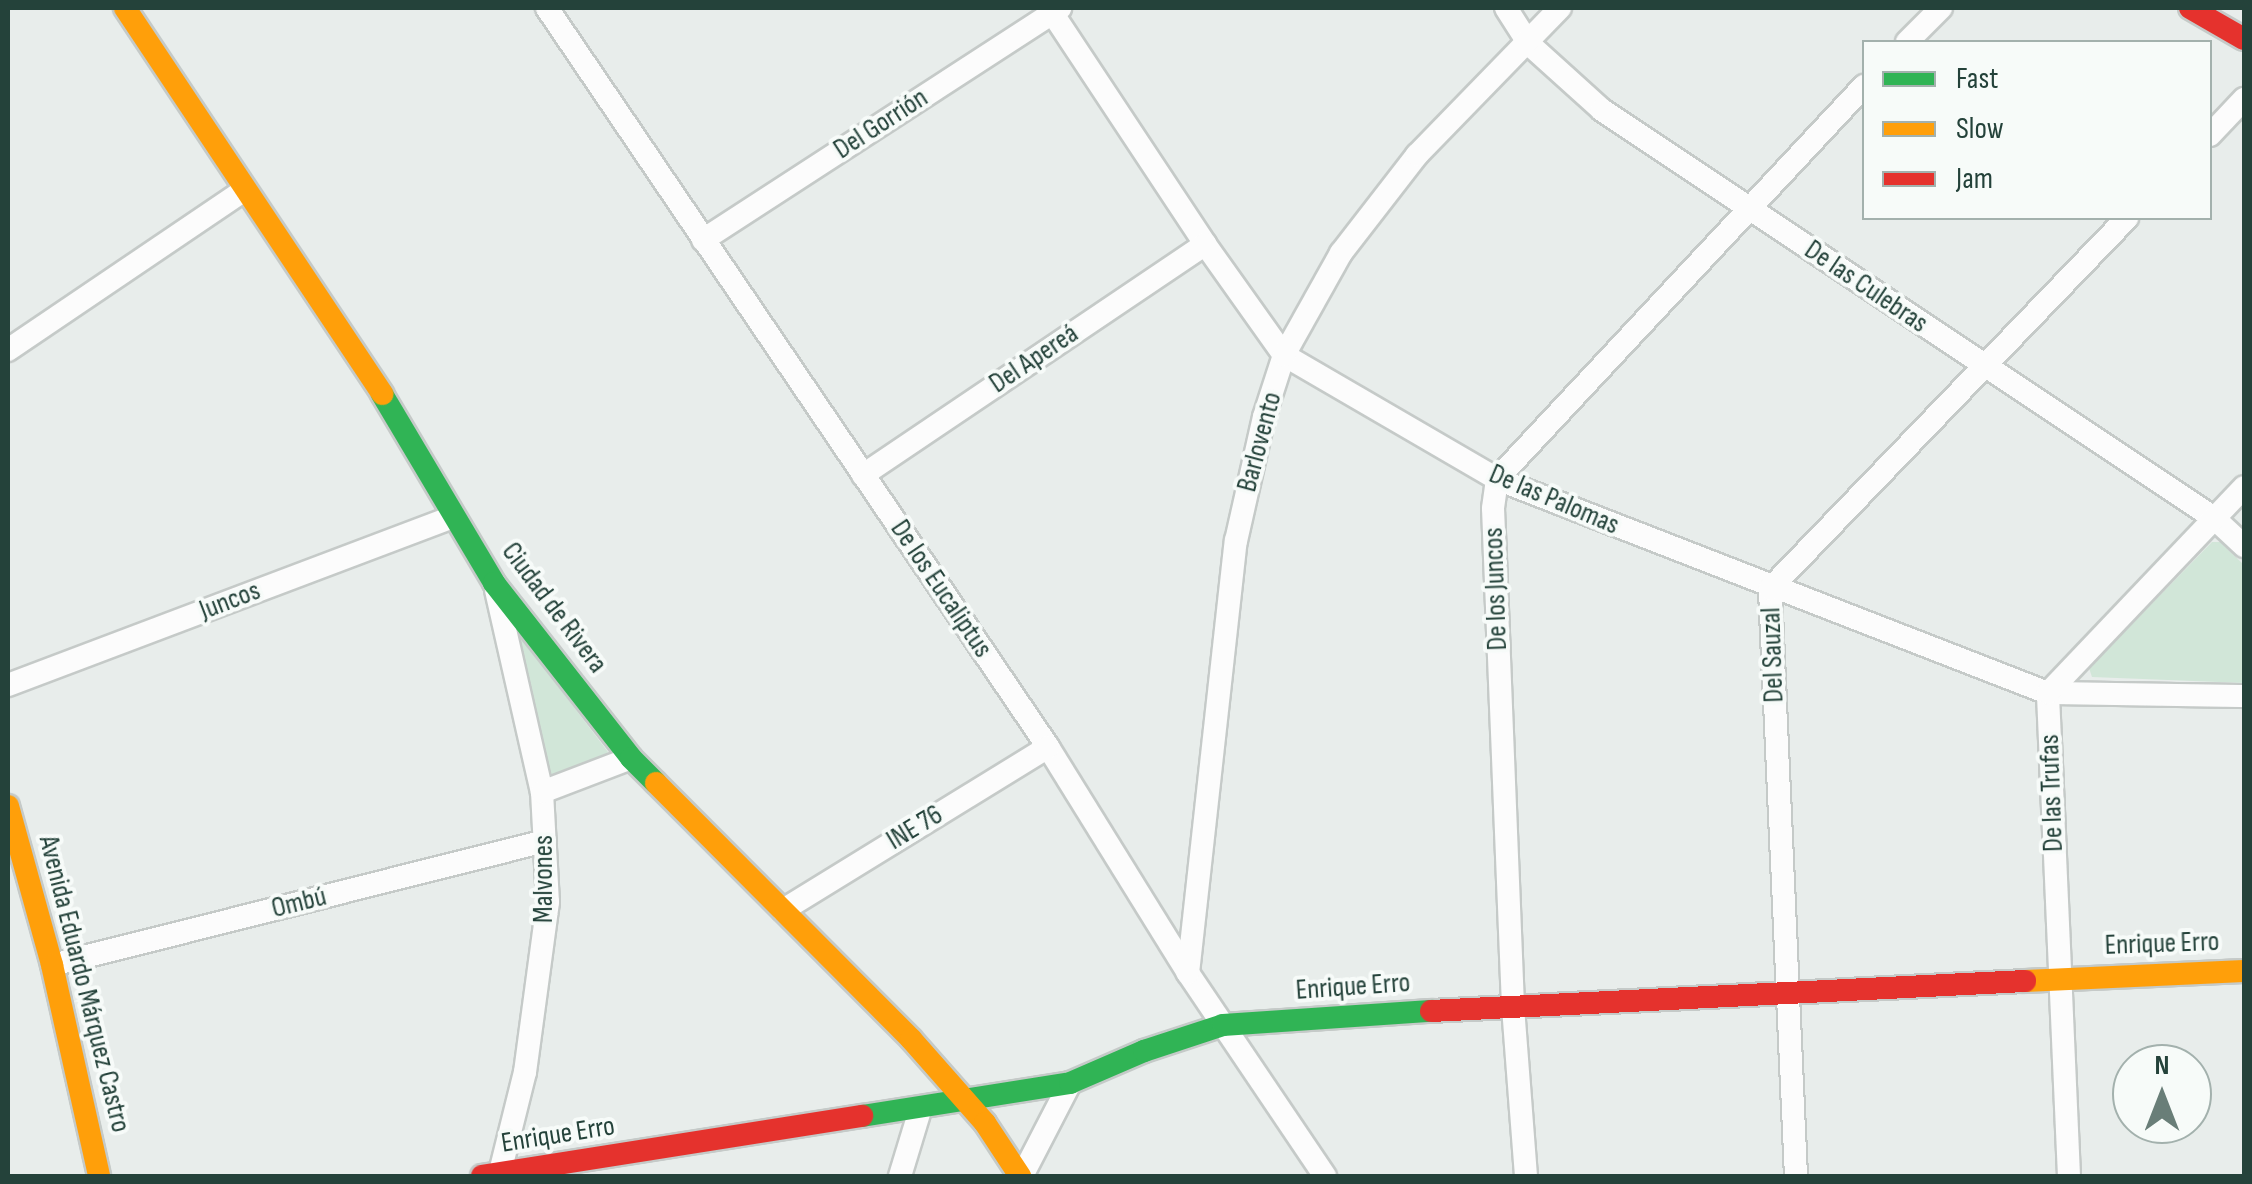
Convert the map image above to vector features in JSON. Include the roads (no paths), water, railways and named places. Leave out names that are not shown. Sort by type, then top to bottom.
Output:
[{"type":"street","name":"Ciudad de Rivera","points":[[125,8],[393,411],[494,583],[631,758],[967,1102],[1021,1176]]},
{"type":"street","name":"De los Eucaliptus","points":[[548,8],[1048,747],[1188,972],[1325,1176]]},
{"type":"street","name":"De las Culebras","points":[[1506,8],[1530,44],[1602,110],[2214,518],[2244,546]]},
{"type":"street","name":"Barlovento","points":[[1188,972],[1236,541],[1264,416],[1284,356],[1341,253],[1416,154],[1530,44],[1560,8]]},
{"type":"street","points":[[1909,40],[1941,8]]},
{"type":"street","points":[[2190,8],[2244,39]]},
{"type":"street","name":"Del Gorrión","points":[[703,240],[1053,9]]},
{"type":"street","name":"De las Palomas","points":[[1053,9],[1204,244],[1284,356],[1497,479],[1770,589],[2048,693],[2244,696]]},
{"type":"street","points":[[1497,479],[1862,88]]},
{"type":"street","points":[[2212,133],[2244,100]]},
{"type":"street","points":[[8,350],[244,190]]},
{"type":"street","name":"Del Sauzal","points":[[1796,1176],[1770,589],[1982,364],[2125,220]]},
{"type":"street","name":"Del Apereá","points":[[863,475],[1204,244]]},
{"type":"street","name":"De los Juncos","points":[[1497,479],[1493,508],[1513,1006],[1526,1176]]},
{"type":"street","name":"De las Trufas","points":[[2069,1176],[2048,693],[2244,486]]},
{"type":"street","name":"Juncos","points":[[8,685],[452,517]]},
{"type":"street","name":"Malvones","points":[[494,583],[542,792],[548,902],[526,1072],[494,1176]]},
{"type":"street","name":"INE 76","points":[[782,910],[1048,747]]},
{"type":"street","points":[[542,792],[631,758]]},
{"type":"street","name":"Avenida Eduardo Márquez Castro","points":[[8,806],[52,965],[98,1176]]},
{"type":"street","name":"Ombú","points":[[52,965],[545,840]]},
{"type":"street","name":"Enrique Erro","points":[[494,1176],[1070,1083],[1144,1051],[1223,1026],[1513,1006],[2244,971]]},
{"type":"street","points":[[1021,1176],[1070,1083]]},
{"type":"street","points":[[900,1176],[920,1110]]}]
